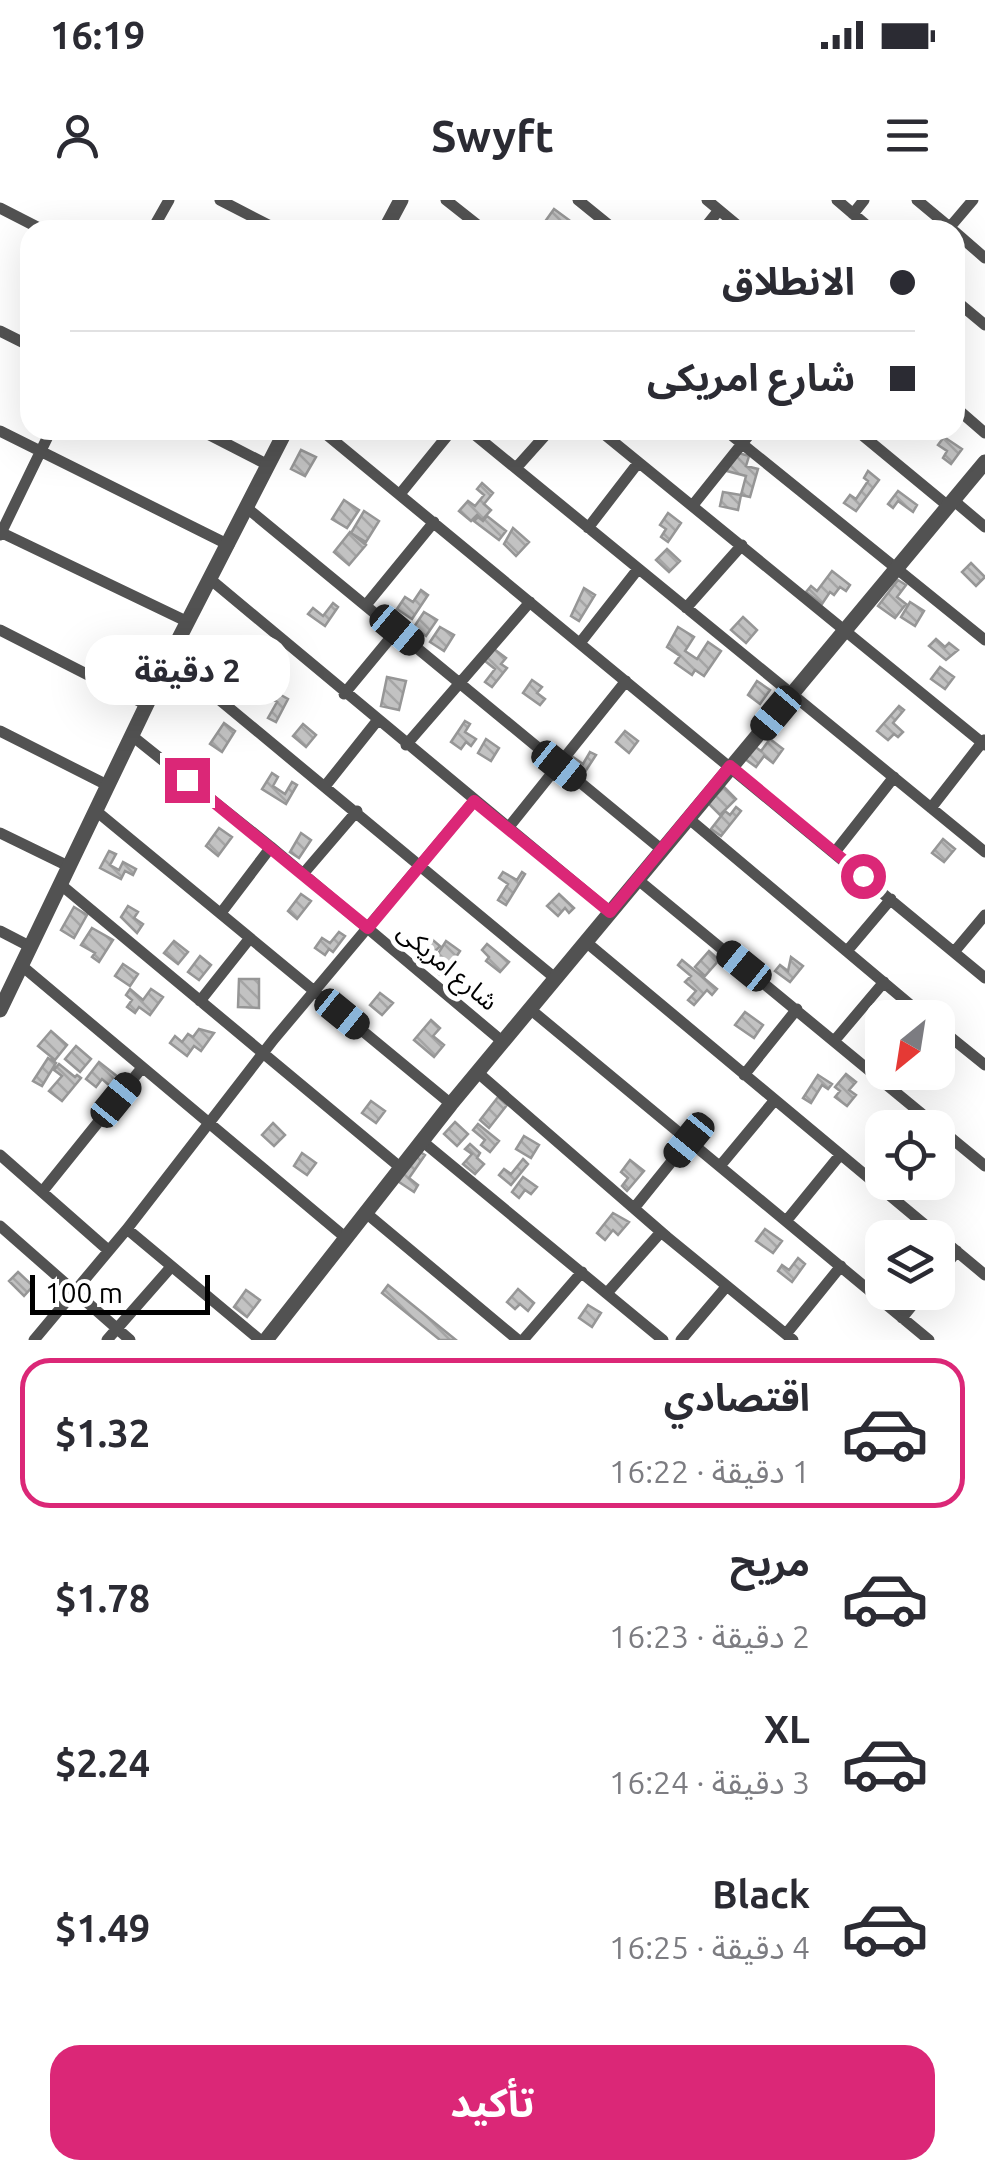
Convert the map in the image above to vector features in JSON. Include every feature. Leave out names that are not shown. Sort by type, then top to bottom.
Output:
[{"type":"street","points":[[220,200],[245,206]]},
{"type":"street","points":[[446,200],[471,220]]},
{"type":"street","points":[[578,200],[603,220]]},
{"type":"street","points":[[707,200],[731,220]]},
{"type":"street","points":[[837,200],[860,220]]},
{"type":"street","points":[[853,214],[864,200]]},
{"type":"street","points":[[917,200],[941,220]]},
{"type":"street","points":[[0,208],[23,220]]},
{"type":"street","points":[[710,220],[719,210]]},
{"type":"street","points":[[965,240],[985,258]]},
{"type":"street","points":[[965,416],[985,433]]},
{"type":"street","points":[[0,431],[228,546]]},
{"type":"street","points":[[46,440],[0,533],[188,622]]},
{"type":"street","points":[[219,440],[268,465]]},
{"type":"street","points":[[0,1010],[169,658],[281,440]]},
{"type":"street","points":[[333,440],[985,978]]},
{"type":"street","points":[[400,494],[444,440]]},
{"type":"street","points":[[481,440],[985,852]]},
{"type":"street","points":[[516,468],[541,440]]},
{"type":"street","points":[[610,440],[984,742],[931,808]]},
{"type":"street","points":[[737,440],[985,640]]},
{"type":"street","points":[[693,505],[745,440]]},
{"type":"street","points":[[869,440],[985,526]]},
{"type":"street","points":[[127,1229],[262,1340],[477,1072],[985,462]]},
{"type":"street","points":[[588,528],[638,463]]},
{"type":"street","points":[[247,508],[662,849]]},
{"type":"street","points":[[366,605],[434,522]]},
{"type":"street","points":[[686,608],[742,545]]},
{"type":"street","points":[[580,643],[638,569]]},
{"type":"street","points":[[210,579],[610,912]]},
{"type":"street","points":[[406,745],[530,602]]},
{"type":"street","points":[[0,630],[146,705]]},
{"type":"street","points":[[344,694],[397,630]]},
{"type":"street","points":[[169,658],[556,978]]},
{"type":"street","points":[[508,828],[626,681]]},
{"type":"street","points":[[326,785],[378,721]]},
{"type":"street","points":[[0,731],[107,785]]},
{"type":"street","name":"شارع امريكى","points":[[132,735],[271,846],[503,1042]]},
{"type":"street","points":[[834,852],[894,777]]},
{"type":"street","points":[[53,1340],[38,1335],[127,1229],[263,1052],[474,801]]},
{"type":"street","points":[[95,810],[451,1104]]},
{"type":"street","points":[[303,874],[357,811]]},
{"type":"street","points":[[688,818],[905,1000]]},
{"type":"street","points":[[0,833],[68,866]]},
{"type":"street","points":[[220,912],[271,846]]},
{"type":"street","points":[[637,880],[865,1061]]},
{"type":"street","points":[[60,884],[401,1168]]},
{"type":"street","points":[[847,952],[891,899]]},
{"type":"street","points":[[954,952],[985,915]]},
{"type":"street","points":[[0,931],[31,947]]},
{"type":"street","points":[[200,1002],[250,938]]},
{"type":"street","points":[[586,942],[865,1175]]},
{"type":"street","points":[[22,966],[346,1238]]},
{"type":"street","points":[[835,1040],[884,982]]},
{"type":"street","points":[[530,1009],[929,1340]]},
{"type":"street","points":[[744,1074],[798,1009]]},
{"type":"street","points":[[955,1041],[985,1065]]},
{"type":"street","points":[[42,1192],[141,1069]]},
{"type":"street","points":[[477,1072],[661,1232],[790,1337],[842,1266]]},
{"type":"street","points":[[901,1090],[922,1110]]},
{"type":"street","points":[[720,1166],[774,1101]]},
{"type":"street","points":[[635,1207],[689,1140]]},
{"type":"street","points":[[422,1141],[663,1340]]},
{"type":"street","points":[[955,1141],[985,1166]]},
{"type":"street","points":[[0,1155],[108,1250]]},
{"type":"street","points":[[787,1220],[840,1155]]},
{"type":"street","points":[[895,1200],[985,1275]]},
{"type":"street","points":[[366,1213],[520,1340],[582,1272]]},
{"type":"street","points":[[0,1226],[130,1340]]},
{"type":"street","points":[[607,1293],[661,1232]]},
{"type":"street","points":[[107,1340],[171,1267]]},
{"type":"street","points":[[681,1340],[726,1286]]},
{"type":"street","points":[[902,1318],[908,1310]]},
{"type":"building","points":[[554,209],[569,220],[546,220]]},
{"type":"building","points":[[948,440],[962,449],[951,464],[943,458],[947,451],[938,445]]},
{"type":"building","points":[[301,450],[316,457],[305,476],[291,469]]},
{"type":"building","points":[[732,451],[749,456],[746,466],[758,469],[750,497],[741,495],[746,476],[727,471]]},
{"type":"building","points":[[868,471],[879,480],[856,511],[844,503],[850,495],[856,499],[868,481],[864,478]]},
{"type":"building","points":[[482,483],[493,493],[484,504],[491,510],[482,520],[477,515],[471,521],[459,511],[468,501],[475,506],[484,495],[477,489]]},
{"type":"building","points":[[898,491],[917,505],[913,512],[898,501],[893,508],[888,504]]},
{"type":"building","points":[[723,492],[741,495],[738,510],[720,506]]},
{"type":"building","points":[[344,500],[359,510],[347,528],[332,519]]},
{"type":"building","points":[[364,511],[379,521],[366,542],[351,533]]},
{"type":"building","points":[[668,513],[681,523],[668,542],[661,537],[666,529],[660,525]]},
{"type":"building","points":[[487,516],[506,531],[499,540],[474,521],[478,517],[483,521]]},
{"type":"building","points":[[513,528],[529,542],[516,556],[504,544]]},
{"type":"building","points":[[350,532],[366,545],[349,565],[334,552]]},
{"type":"building","points":[[667,549],[680,561],[669,572],[656,560]]},
{"type":"building","points":[[971,563],[985,577],[976,586],[962,572]]},
{"type":"building","points":[[832,571],[850,585],[846,591],[840,587],[834,595],[830,592],[822,604],[806,592],[811,586],[817,591]]},
{"type":"building","points":[[898,580],[906,585],[897,597],[906,604],[895,618],[878,606]]},
{"type":"building","points":[[584,588],[595,595],[579,621],[571,616]]},
{"type":"building","points":[[421,590],[428,595],[412,619],[397,609],[405,597],[413,602]]},
{"type":"building","points":[[910,602],[924,611],[915,626],[901,617]]},
{"type":"building","points":[[333,603],[338,607],[325,626],[308,614],[313,608],[323,616]]},
{"type":"building","points":[[424,612],[437,620],[426,636],[414,627]]},
{"type":"building","points":[[743,617],[757,630],[746,643],[731,630]]},
{"type":"building","points":[[440,627],[454,635],[444,651],[430,642]]},
{"type":"building","points":[[678,627],[694,637],[685,651],[697,659],[708,642],[721,651],[704,676],[695,670],[692,675],[675,663],[680,656],[667,647]]},
{"type":"building","points":[[936,639],[945,647],[949,643],[958,650],[946,660],[929,646]]},
{"type":"building","points":[[494,649],[506,658],[501,664],[507,668],[492,687],[485,682],[495,669],[485,661]]},
{"type":"building","points":[[940,667],[954,677],[945,689],[931,679]]},
{"type":"building","points":[[387,677],[406,681],[399,710],[381,706]]},
{"type":"building","points":[[532,680],[542,687],[537,693],[545,699],[540,705],[523,693]]},
{"type":"building","points":[[757,681],[770,690],[760,704],[748,695]]},
{"type":"building","points":[[272,690],[288,699],[276,722],[268,718],[277,702],[268,697]]},
{"type":"building","points":[[899,706],[904,710],[893,723],[903,732],[888,740],[877,731]]},
{"type":"building","points":[[465,721],[470,724],[465,732],[476,739],[471,746],[466,742],[461,749],[451,742]]},
{"type":"building","points":[[224,723],[235,731],[222,752],[210,744]]},
{"type":"building","points":[[303,724],[316,735],[306,747],[293,736]]},
{"type":"building","points":[[625,731],[638,741],[629,753],[616,742]]},
{"type":"building","points":[[486,739],[499,748],[491,761],[478,753]]},
{"type":"building","points":[[770,739],[783,749],[773,763],[764,756],[756,767],[745,759],[754,746],[761,751]]},
{"type":"building","points":[[590,752],[596,755],[583,775],[568,765],[573,757],[583,764]]},
{"type":"building","points":[[272,773],[278,777],[273,786],[285,794],[292,782],[297,785],[286,804],[262,789]]},
{"type":"building","points":[[724,787],[736,799],[720,815],[708,803]]},
{"type":"building","points":[[736,807],[741,811],[721,836],[711,829],[725,811],[730,815]]},
{"type":"building","points":[[219,828],[232,837],[218,856],[206,846]]},
{"type":"building","points":[[301,833],[311,840],[299,858],[290,852]]},
{"type":"building","points":[[943,839],[955,849],[944,862],[932,853]]},
{"type":"building","points":[[109,851],[116,854],[110,865],[119,870],[123,862],[136,869],[133,875],[125,871],[121,879],[100,868]]},
{"type":"building","points":[[503,872],[517,880],[522,872],[525,874],[506,905],[498,900],[508,884],[499,878]]},
{"type":"building","points":[[301,894],[311,901],[297,919],[288,911]]},
{"type":"building","points":[[559,894],[574,908],[569,913],[565,908],[558,916],[547,906]]},
{"type":"building","points":[[128,906],[138,912],[134,918],[143,924],[137,933],[121,917]]},
{"type":"building","points":[[74,907],[87,915],[74,938],[61,930]]},
{"type":"building","points":[[92,928],[113,940],[99,962],[92,957],[95,953],[81,945]]},
{"type":"building","points":[[339,932],[345,936],[333,952],[329,949],[325,955],[315,948],[322,938],[330,943]]},
{"type":"building","points":[[428,936],[440,946],[429,958],[435,964],[431,968],[421,959],[426,952],[419,946]]},
{"type":"building","points":[[174,941],[188,952],[178,964],[164,953]]},
{"type":"building","points":[[446,941],[460,951],[443,977],[436,972],[441,965],[434,960]]},
{"type":"building","points":[[487,944],[509,962],[500,972],[486,961],[489,957],[482,950]]},
{"type":"building","points":[[709,951],[719,960],[705,976],[695,967]]},
{"type":"building","points":[[200,956],[211,965],[199,980],[188,972]]},
{"type":"building","points":[[791,957],[803,966],[790,982],[775,971],[780,965],[788,971]]},
{"type":"building","points":[[682,960],[717,989],[712,995],[707,990],[694,1005],[688,1000],[696,991],[685,982],[691,976],[678,965]]},
{"type":"building","points":[[123,964],[138,974],[130,986],[115,976]]},
{"type":"building","points":[[239,979],[259,979],[259,1008],[238,1007]]},
{"type":"building","points":[[130,989],[143,1000],[151,989],[163,997],[150,1015],[139,1007],[135,1013],[127,1007],[132,1000],[126,995]]},
{"type":"building","points":[[380,993],[393,1003],[382,1015],[370,1005]]},
{"type":"building","points":[[745,1012],[763,1025],[754,1038],[735,1025]]},
{"type":"building","points":[[431,1020],[440,1028],[433,1036],[444,1045],[434,1057],[414,1040]]},
{"type":"building","points":[[199,1029],[214,1033],[201,1051],[194,1046],[187,1056],[170,1043],[175,1036],[182,1042],[188,1034],[193,1037]]},
{"type":"building","points":[[51,1031],[67,1045],[55,1060],[38,1046]]},
{"type":"building","points":[[76,1046],[91,1059],[80,1072],[65,1059]]},
{"type":"building","points":[[48,1058],[56,1063],[42,1086],[33,1081]]},
{"type":"building","points":[[99,1062],[118,1077],[110,1086],[102,1079],[96,1087],[86,1079]]},
{"type":"building","points":[[59,1064],[81,1078],[62,1101],[49,1091],[62,1076],[54,1070]]},
{"type":"building","points":[[846,1074],[856,1082],[849,1090],[856,1095],[847,1106],[835,1097],[840,1091],[835,1087]]},
{"type":"building","points":[[818,1075],[832,1084],[828,1089],[822,1085],[811,1103],[803,1098]]},
{"type":"building","points":[[498,1097],[507,1105],[489,1128],[480,1120]]},
{"type":"building","points":[[371,1101],[385,1111],[376,1123],[362,1113]]},
{"type":"building","points":[[455,1122],[468,1134],[457,1146],[444,1134]]},
{"type":"building","points":[[273,1123],[285,1135],[274,1146],[262,1135]]},
{"type":"building","points":[[478,1124],[499,1141],[490,1152],[481,1145],[485,1140],[473,1130]]},
{"type":"building","points":[[524,1136],[539,1145],[531,1158],[516,1149]]},
{"type":"building","points":[[470,1144],[480,1153],[477,1158],[484,1164],[475,1174],[463,1164],[472,1154],[465,1149]]},
{"type":"building","points":[[417,1150],[425,1155],[409,1178],[418,1185],[414,1192],[396,1180]]},
{"type":"building","points":[[302,1153],[316,1163],[307,1175],[294,1166]]},
{"type":"building","points":[[523,1159],[528,1164],[511,1185],[499,1175],[504,1169],[511,1174]]},
{"type":"building","points":[[630,1160],[644,1171],[627,1191],[622,1186],[628,1178],[621,1172]]},
{"type":"building","points":[[523,1177],[537,1187],[531,1194],[525,1190],[519,1198],[512,1192]]},
{"type":"building","points":[[613,1213],[629,1222],[618,1235],[613,1230],[605,1240],[597,1233]]},
{"type":"building","points":[[765,1229],[782,1241],[773,1253],[756,1241]]},
{"type":"building","points":[[798,1258],[805,1264],[792,1282],[778,1271],[782,1265],[789,1270]]},
{"type":"building","points":[[18,1272],[33,1286],[24,1296],[9,1281]]},
{"type":"building","points":[[388,1285],[456,1340],[440,1340],[382,1293]]},
{"type":"building","points":[[518,1289],[534,1303],[528,1311],[520,1304],[515,1309],[507,1302]]},
{"type":"building","points":[[246,1290],[260,1300],[247,1317],[234,1307]]},
{"type":"building","points":[[588,1305],[601,1313],[592,1327],[579,1318]]},
{"type":"route","points":[[187,780],[368,928],[474,801],[610,912],[730,766],[863,876]]}]
